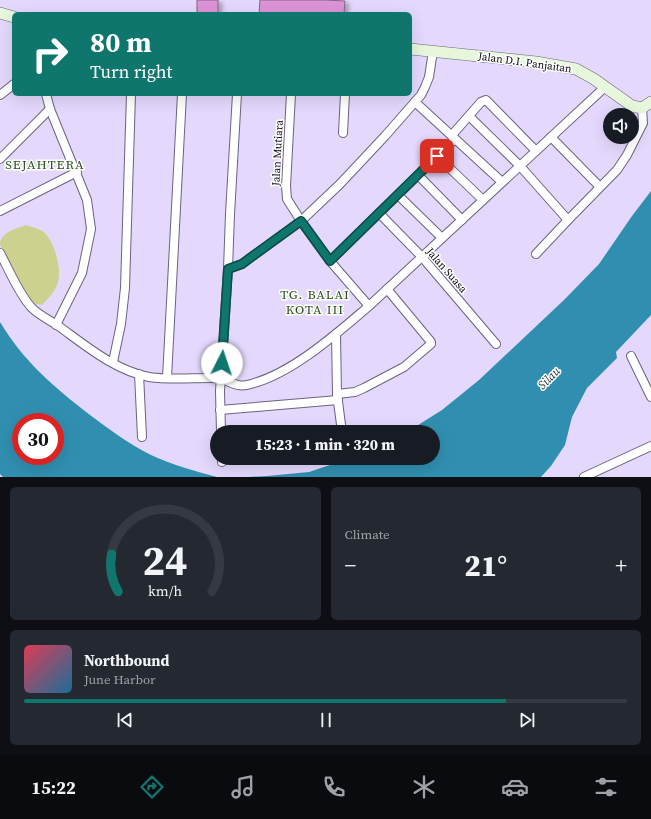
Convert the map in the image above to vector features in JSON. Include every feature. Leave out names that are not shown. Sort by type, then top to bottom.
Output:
[{"type":"main road","points":[[0,13],[12,16]]},
{"type":"main road","name":"Jalan D.I. Panjaitan","points":[[412,49],[553,64],[576,69],[586,73],[632,106],[647,105]]},
{"type":"street","points":[[228,269],[242,264],[301,221],[361,163],[421,95],[430,77],[433,51]]},
{"type":"street","points":[[0,95],[12,86]]},
{"type":"street","points":[[0,252],[17,285],[32,308],[86,346],[112,362],[139,374],[150,377],[221,379],[238,386],[252,384],[290,367],[336,334],[369,306],[605,87]]},
{"type":"street","points":[[46,96],[50,110],[77,172],[87,200],[91,229],[82,273],[56,325]]},
{"type":"street","points":[[112,362],[120,324],[125,288],[131,96]]},
{"type":"street","points":[[167,378],[182,96]]},
{"type":"street","points":[[221,425],[220,391],[237,96]]},
{"type":"street","name":"Jalan Mutiara","points":[[291,96],[286,194],[290,205],[330,261],[369,306]]},
{"type":"street","points":[[343,133],[345,96]]},
{"type":"street","points":[[330,261],[437,156],[481,102],[486,100],[536,151]]},
{"type":"street","points":[[415,102],[502,182]]},
{"type":"street","points":[[536,254],[617,170],[640,131],[647,105]]},
{"type":"street","points":[[0,159],[50,110]]},
{"type":"street","points":[[469,116],[520,166],[568,220]]},
{"type":"street","points":[[551,137],[600,187]]},
{"type":"street","points":[[437,156],[483,200]]},
{"type":"street","points":[[0,211],[77,172]]},
{"type":"street","points":[[418,175],[462,220]]},
{"type":"street","points":[[398,195],[442,238]]},
{"type":"street","name":"Jalan Suasa","points":[[379,213],[422,257],[496,344]]},
{"type":"street","points":[[220,410],[337,397],[355,392],[404,367],[431,344],[431,342],[387,289]]},
{"type":"street","points":[[336,334],[337,397],[341,425]]},
{"type":"street","points":[[631,356],[651,397]]},
{"type":"street","points":[[139,374],[142,437]]},
{"type":"street","points":[[584,477],[651,446]]},
{"type":"green space","points":[[26,225],[44,232],[52,243],[57,257],[59,279],[53,293],[42,305],[32,303],[0,245],[6,234]]},
{"type":"water","name":"Silau","points":[[651,191],[651,315],[616,352],[617,358],[587,388],[572,417],[565,445],[551,466],[541,477],[248,477],[309,472],[330,465],[440,465],[440,425],[418,425],[442,410],[479,380],[565,299],[599,264]]},
{"type":"water","points":[[0,322],[19,349],[40,373],[77,405],[112,431],[159,459],[217,477],[3,477],[0,474]]},
{"type":"building","points":[[197,0],[218,0],[218,12],[197,12]]},
{"type":"building","points":[[260,0],[345,1],[344,12],[259,12]]},
{"type":"district","name":"SEJAHTERA","points":[[45,164]]},
{"type":"district","name":"TG. BALAI KOTA III","points":[[315,302]]},
{"type":"route","points":[[222,363],[228,269],[242,264],[301,221],[330,261],[437,156]]}]
